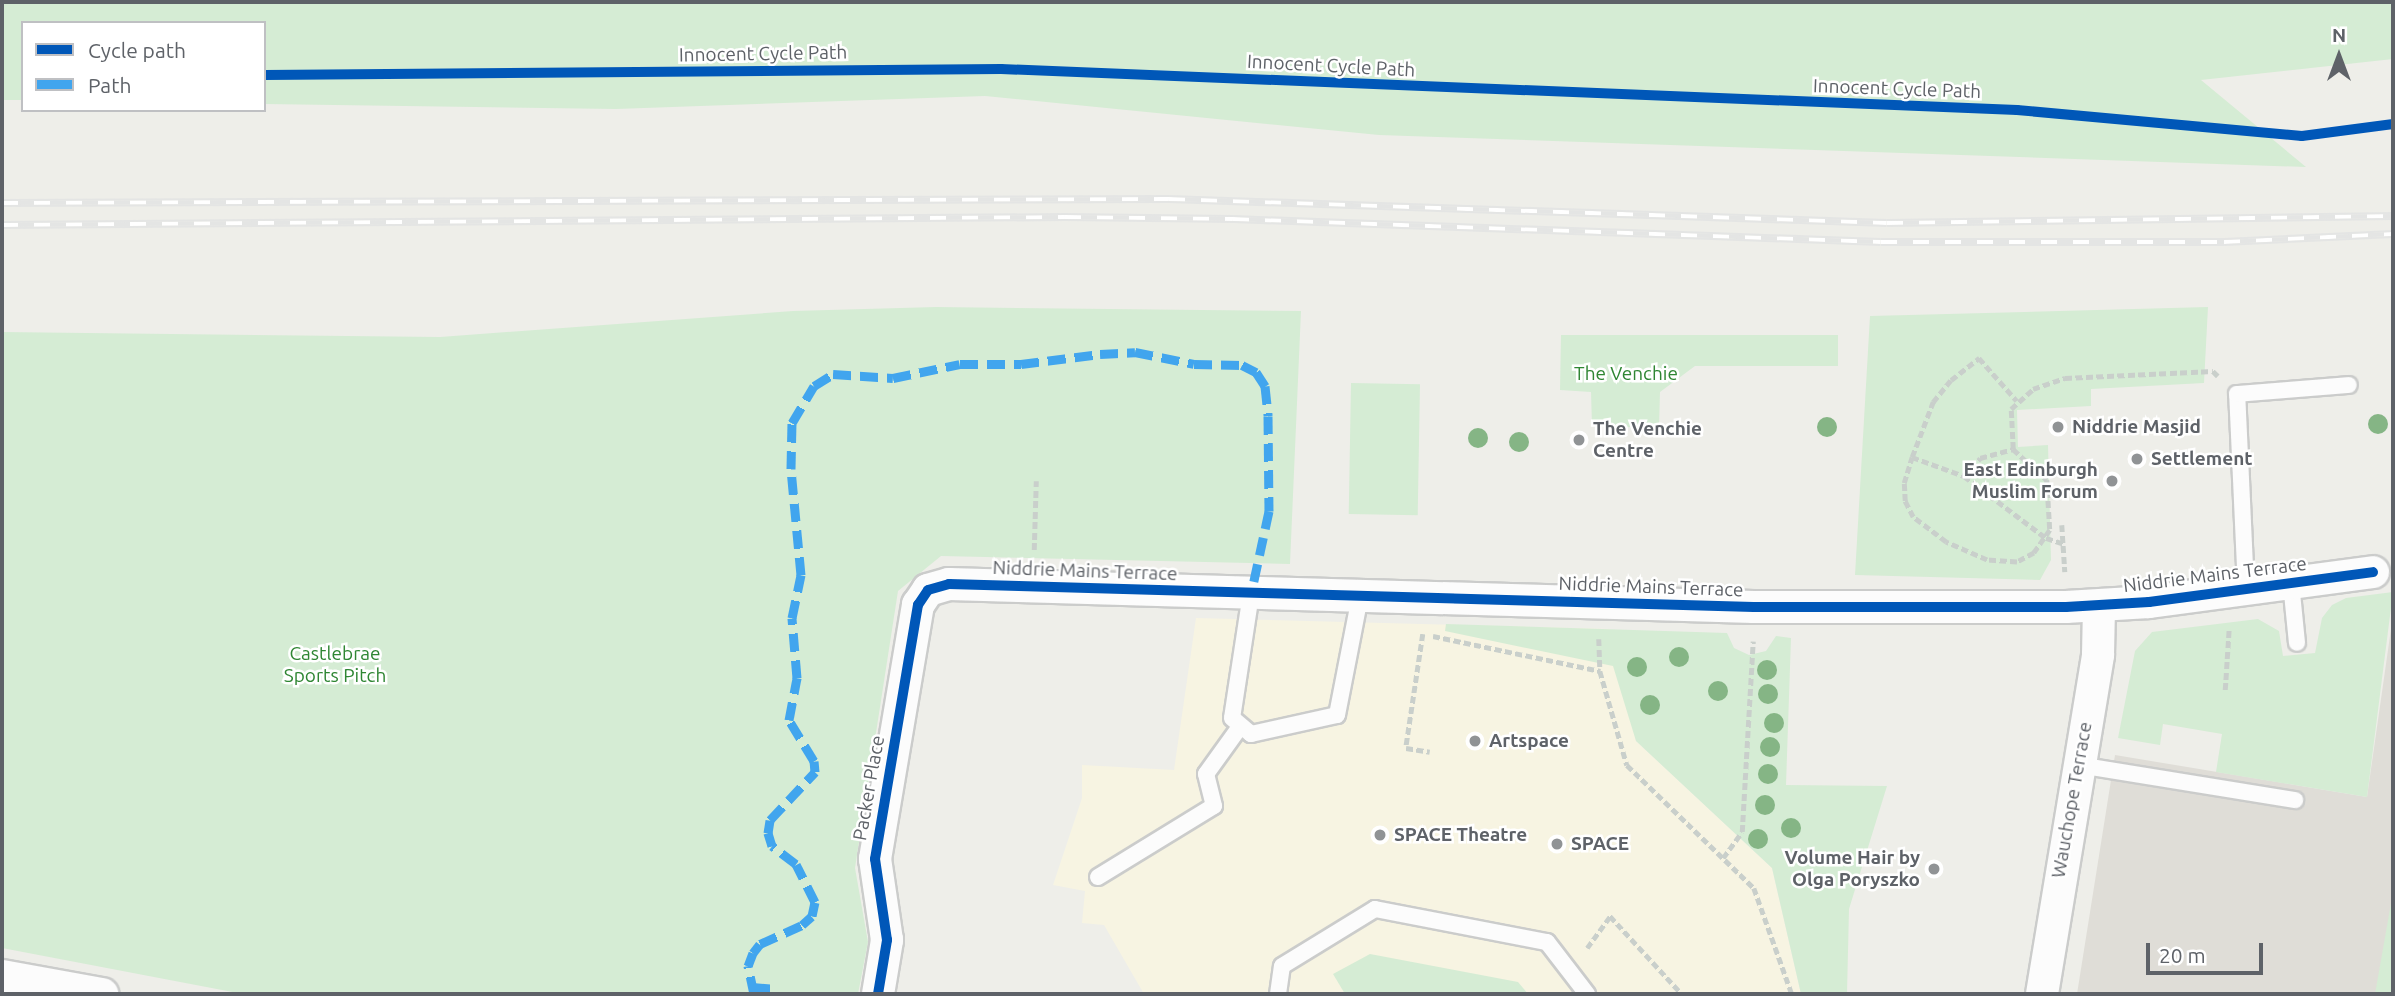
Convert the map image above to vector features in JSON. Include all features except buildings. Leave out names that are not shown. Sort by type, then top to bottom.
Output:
[{"type":"street","name":"Niddrie Mains Terrace","points":[[928,590],[949,584],[1754,607],[2066,607],[2099,606],[2235,591],[2373,572]]},
{"type":"street","name":"Packer Place","points":[[878,994],[887,940],[874,859],[918,605],[928,590]]},
{"type":"street","name":"Wauchope Terrace","points":[[2042,994],[2098,654],[2099,606]]},
{"type":"street","points":[[2,976],[102,994]]},
{"type":"lane","points":[[2235,591],[2236,394],[2349,384]]},
{"type":"lane","points":[[2291,583],[2297,643]]},
{"type":"lane","points":[[1251,594],[1232,718],[1239,728],[1251,734],[1337,715],[1360,597]]},
{"type":"lane","points":[[1098,877],[1214,806],[1206,774],[1239,728]]},
{"type":"lane","points":[[2078,765],[2295,800]]},
{"type":"lane","points":[[1278,994],[1282,966],[1375,909],[1547,942],[1587,994]]},
{"type":"path","points":[[2017,401],[1979,358],[1951,380],[1933,402],[1904,483],[1905,500],[1913,517],[1946,542],[1987,560],[2017,562],[2034,553],[2050,530],[2047,480],[2013,449],[2011,410],[2017,401],[2033,389],[2065,378],[2213,371],[2236,394]]},
{"type":"path","points":[[1964,476],[1980,458],[2013,449]]},
{"type":"path","points":[[1912,457],[1964,476],[2046,538],[2064,544]]},
{"type":"path","points":[[1034,586],[1036,481]]},
{"type":"path","points":[[2063,525],[2066,607]]},
{"type":"path","points":[[2225,690],[2229,622],[2235,591]]},
{"type":"path","points":[[1599,603],[1600,671],[1627,765],[1754,888],[1792,994]]},
{"type":"path","points":[[1723,858],[1742,832],[1754,607]]},
{"type":"path","points":[[1409,631],[1600,671]]},
{"type":"path","points":[[1423,634],[1406,748],[1430,752]]},
{"type":"path","points":[[1571,973],[1610,916],[1682,994]]},
{"type":"shaded area","points":[[2393,615],[2393,994],[2077,994],[2115,755],[2367,797]]},
{"type":"shaded area","points":[[1196,618],[1610,629],[1636,741],[1772,868],[1801,994],[1144,994],[1104,925],[1082,923],[1085,891],[1053,885],[1082,798],[1082,765],[1174,770]]},
{"type":"green space","points":[[2,2],[2393,2],[2393,59],[2201,80],[2306,167],[1379,135],[985,96],[616,109],[266,104],[266,21],[21,21],[21,100],[2,100]]},
{"type":"green space","name":"Castlebrae Sports Pitch","points":[[936,307],[1301,311],[1290,564],[941,556],[898,591],[855,868],[868,942],[858,994],[243,994],[2,948],[2,332],[440,337],[793,311]]},
{"type":"green space","points":[[2208,307],[2204,383],[2091,389],[2091,406],[2017,410],[2018,447],[2048,445],[2051,560],[2040,580],[1855,575],[1870,316]]},
{"type":"green space","name":"The Venchie","points":[[1561,335],[1838,335],[1838,366],[1695,366],[1660,392],[1659,428],[1592,426],[1591,392],[1560,390]]},
{"type":"green space","points":[[1351,383],[1420,384],[1418,515],[1349,514]]},
{"type":"green space","points":[[2393,592],[2367,797],[2216,772],[2222,734],[2163,724],[2160,745],[2118,738],[2135,651],[2152,632],[2258,619],[2279,631],[2283,656],[2315,653],[2322,618],[2332,605],[2346,598]]},
{"type":"green space","points":[[1446,624],[1727,633],[1734,648],[1749,655],[1766,651],[1776,636],[1791,638],[1786,785],[1887,786],[1849,909],[1847,994],[1801,994],[1772,868],[1636,741],[1613,666],[1445,631]]},
{"type":"green space","points":[[2393,892],[2393,994],[2375,994]]},
{"type":"green space","points":[[1370,954],[1518,982],[1528,994],[1345,994],[1333,974]]},
{"type":"railway","points":[[2,203],[1169,199],[1887,223],[2393,216]]},
{"type":"railway","points":[[2,225],[1065,217],[1233,219],[1881,242],[2224,242],[2393,234]]},
{"type":"marked path","points":[[754,994],[748,966],[753,953],[760,944],[802,925],[812,916],[815,902],[796,864],[772,846],[768,833],[770,820],[815,772],[814,761],[789,720],[797,678],[792,618],[801,575],[791,469],[792,423],[814,386],[833,374],[893,378],[960,364],[1021,364],[1135,352],[1194,364],[1242,365],[1256,372],[1265,386],[1268,416],[1269,511],[1251,594]]},
{"type":"marked path","points":[[752,987],[773,989]]},
{"type":"cycle path","name":"Innocent Cycle Path","points":[[266,75],[1001,69],[2017,110],[2302,136],[2393,124]]},
{"type":"cycle path","points":[[878,994],[887,940],[875,859],[918,605],[928,590],[949,584],[1754,607],[2066,607],[2149,602],[2373,572]]},
{"type":"place","name":"Niddrie Masjid","points":[[2058,427]]},
{"type":"place","name":"The Venchie Centre","points":[[1579,440]]},
{"type":"place","name":"Settlement","points":[[2137,459]]},
{"type":"place","name":"East Edinburgh Muslim Forum","points":[[2112,481]]},
{"type":"place","name":"Artspace","points":[[1475,741]]},
{"type":"place","name":"SPACE Theatre","points":[[1380,835]]},
{"type":"place","name":"SPACE","points":[[1557,844]]},
{"type":"place","name":"Volume Hair by Olga Poryszko","points":[[1934,869]]}]
